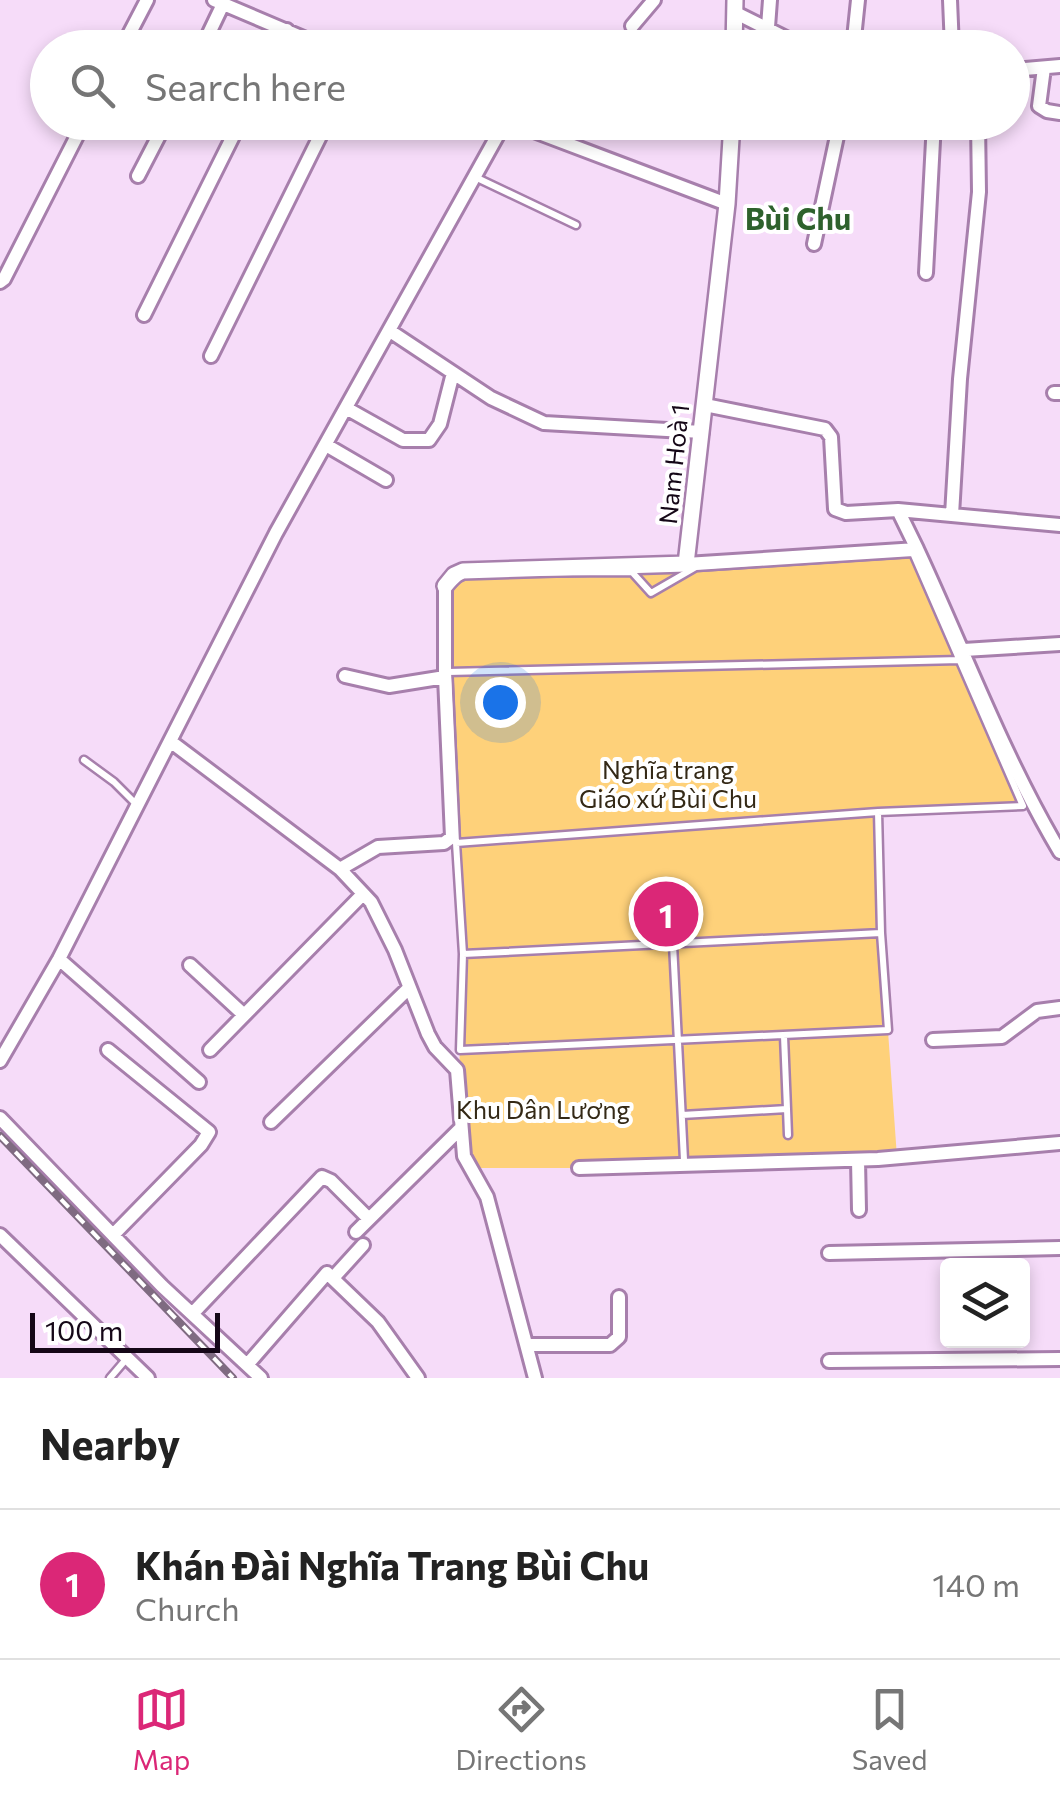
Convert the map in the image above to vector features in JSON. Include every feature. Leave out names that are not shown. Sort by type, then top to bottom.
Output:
[{"type":"street","points":[[131,30],[147,0]]},
{"type":"street","points":[[632,26],[654,0]]},
{"type":"street","points":[[768,27],[770,0]]},
{"type":"street","points":[[854,30],[858,0]]},
{"type":"street","points":[[950,0],[951,30]]},
{"type":"street","points":[[209,30],[219,2],[287,30]]},
{"type":"street","points":[[735,6],[773,30]]},
{"type":"street","points":[[1030,69],[1060,66]]},
{"type":"street","points":[[1044,68],[1040,106],[1060,113]]},
{"type":"street","points":[[0,282],[75,140]]},
{"type":"street","points":[[138,176],[157,140]]},
{"type":"street","points":[[144,315],[231,140]]},
{"type":"street","points":[[211,356],[319,140]]},
{"type":"street","points":[[0,1062],[59,959],[276,532],[496,140]]},
{"type":"street","points":[[555,140],[727,204]]},
{"type":"street","name":"Nam Hoà 1","points":[[686,564],[731,140]]},
{"type":"street","points":[[814,244],[837,140]]},
{"type":"street","points":[[926,273],[933,140]]},
{"type":"street","points":[[952,515],[960,379],[979,192],[978,140]]},
{"type":"street","points":[[390,331],[490,398],[544,424],[702,432]]},
{"type":"street","points":[[346,408],[403,440],[429,440],[440,424],[453,373]]},
{"type":"street","points":[[705,405],[825,428],[831,438],[836,508],[846,513],[898,510],[1060,525]]},
{"type":"street","points":[[326,445],[386,480]]},
{"type":"street","points":[[898,510],[1032,806],[1060,852]]},
{"type":"street","points":[[340,869],[378,847],[450,840],[445,586],[454,575],[463,571],[686,564],[917,549]]},
{"type":"street","points":[[962,655],[1060,644]]},
{"type":"street","points":[[345,676],[390,686],[446,675]]},
{"type":"street","points":[[170,741],[340,869],[380,915],[435,1047],[457,1070],[464,1156],[487,1197],[535,1378]]},
{"type":"street","points":[[210,1050],[363,894]]},
{"type":"street","points":[[59,959],[199,1082]]},
{"type":"street","points":[[190,965],[244,1015]]},
{"type":"street","points":[[271,1122],[410,988]]},
{"type":"street","points":[[933,1040],[1002,1037],[1037,1011],[1060,1008]]},
{"type":"street","points":[[108,1050],[209,1132],[201,1145],[112,1235]]},
{"type":"street","points":[[0,1118],[30,1145],[112,1235],[261,1378]]},
{"type":"street","points":[[247,1365],[330,1276],[360,1239],[369,1219],[461,1128]]},
{"type":"street","points":[[578,1168],[858,1160],[1060,1143]]},
{"type":"street","points":[[858,1160],[858,1210]]},
{"type":"street","points":[[193,1313],[322,1177],[331,1181],[369,1219]]},
{"type":"street","points":[[0,1234],[148,1378]]},
{"type":"street","points":[[828,1253],[1060,1248]]},
{"type":"street","points":[[313,1262],[378,1322],[418,1378]]},
{"type":"street","points":[[529,1344],[610,1345],[618,1337],[618,1296]]},
{"type":"street","points":[[828,1361],[1060,1359]]},
{"type":"lane","points":[[474,176],[576,225]]},
{"type":"lane","points":[[456,843],[878,812],[1023,806],[962,655],[914,552],[696,567],[651,593],[632,572],[464,573],[448,588],[446,675],[456,843],[463,954],[460,1050],[888,1030],[880,934],[878,812]]},
{"type":"lane","points":[[446,675],[962,655]]},
{"type":"lane","points":[[84,760],[138,806]]},
{"type":"lane","points":[[463,954],[880,934]]},
{"type":"lane","points":[[673,944],[684,1160]]},
{"type":"lane","points":[[784,1036],[788,1136]]},
{"type":"lane","points":[[682,1115],[787,1109]]},
{"type":"lane","points":[[110,1378],[128,1358]]},
{"type":"green space","name":"Nghĩa trang Giáo xứ Bùi Chu","points":[[917,549],[1033,806],[882,815],[881,933],[897,1157],[469,1168],[459,1077],[463,950],[445,586],[463,571]]},
{"type":"building","points":[[683,895],[686,930],[649,932],[647,898]]},
{"type":"railway","points":[[0,1136],[233,1378]]},
{"type":"place","name":"Khán Đài Nghĩa Trang Bùi Chu","points":[[666,914]]},
{"type":"district","name":"Bùi Chu","points":[[798,217]]},
{"type":"park label","name":"Khu Dân Lương","points":[[543,1109]]}]
